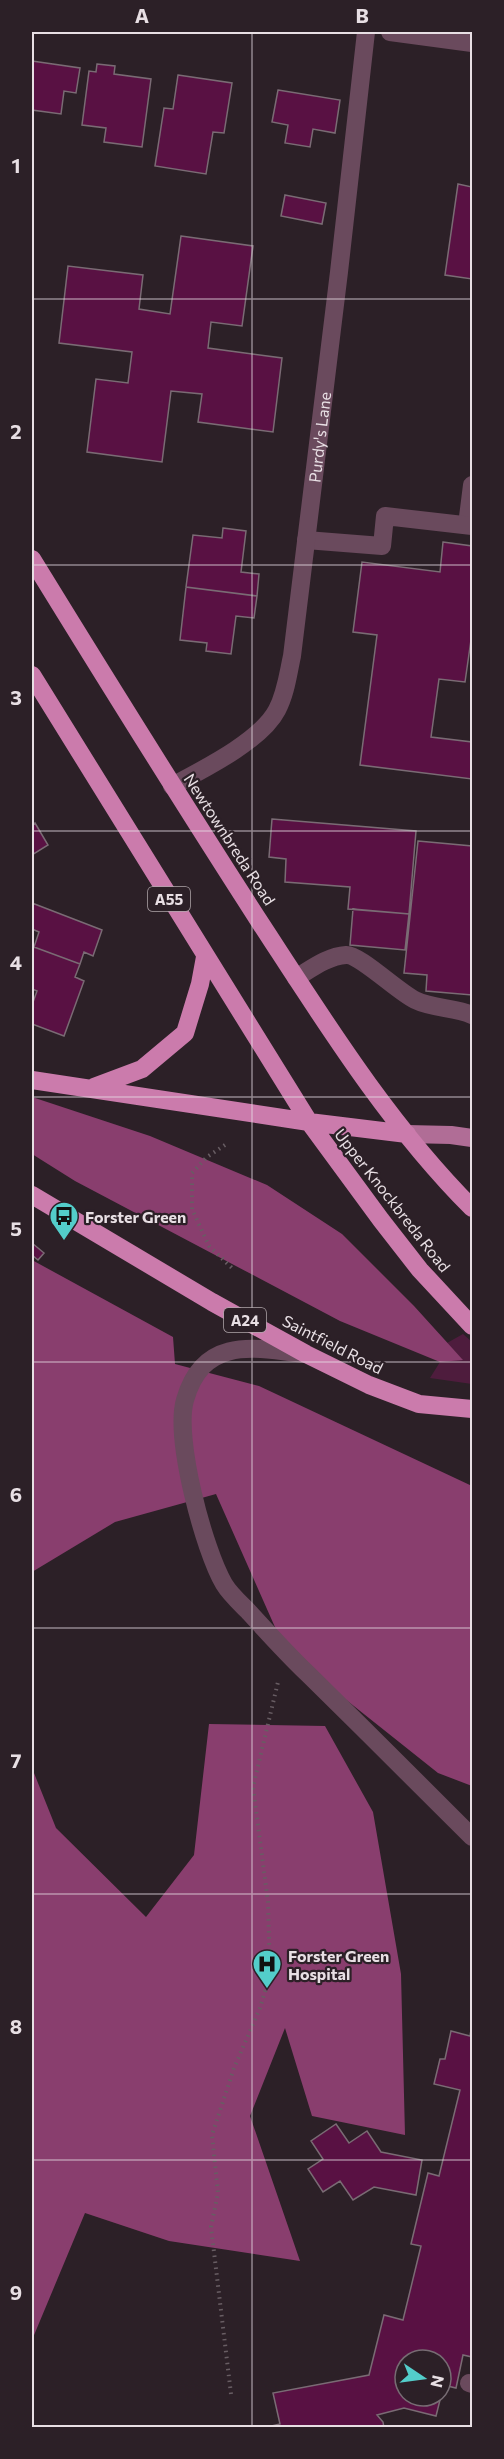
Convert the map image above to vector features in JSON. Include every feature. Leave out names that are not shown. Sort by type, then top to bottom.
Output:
[{"type":"highway","name":"Newtownbreda Road","points":[[32,559],[172,786],[296,978],[407,1134]]},
{"type":"highway","name":"A55","points":[[32,675],[309,1122]]},
{"type":"highway","points":[[92,1087],[142,1069],[185,1033],[200,984],[205,957]]},
{"type":"highway","points":[[32,1080],[92,1087],[309,1122],[407,1134],[472,1208]]},
{"type":"highway","name":"Upper Knockbreda Road","points":[[309,1122],[420,1270],[472,1326]]},
{"type":"highway","name":"Saintfield Road","points":[[32,1195],[212,1302],[306,1354],[369,1385],[418,1404],[472,1408]]},
{"type":"main road","points":[[407,1134],[472,1138]]},
{"type":"street","name":"Purdy's Lane","points":[[172,786],[234,751],[260,730],[276,712],[285,691],[292,656],[366,32]]},
{"type":"street","points":[[390,32],[472,43]]},
{"type":"street","points":[[306,540],[382,546],[385,516],[470,526],[472,485]]},
{"type":"street","points":[[296,978],[330,959],[348,954],[365,962],[385,981],[416,1001],[472,1015]]},
{"type":"street","points":[[306,1354],[260,1348],[229,1349],[200,1370],[189,1388],[182,1411],[182,1434],[187,1465],[210,1555],[225,1586],[286,1652],[472,1837]]},
{"type":"path","points":[[225,1146],[207,1157],[192,1173],[192,1209],[208,1246],[232,1268]]},
{"type":"path","points":[[231,2394],[211,2227],[218,2193],[212,2135],[234,2068],[260,2008],[270,1976],[268,1902],[253,1787],[286,1652]]},
{"type":"shaded area","points":[[32,1097],[150,1136],[267,1185],[342,1234],[414,1306],[463,1360],[440,1362],[340,1321],[75,1181],[32,1154]]},
{"type":"shaded area","points":[[32,1260],[173,1337],[175,1364],[259,1386],[472,1486],[472,1786],[438,1773],[286,1652],[216,1494],[115,1522],[32,1572]]},
{"type":"shaded area","points":[[463,1334],[472,1342],[472,1384],[430,1378],[440,1362],[462,1359],[447,1343]]},
{"type":"shaded area","points":[[209,1724],[325,1726],[373,1812],[401,1974],[405,2135],[312,2116],[285,2028],[250,2116],[300,2261],[169,2241],[85,2213],[32,2340],[32,1768],[56,1828],[146,1917],[194,1855]]},
{"type":"building","points":[[32,61],[80,68],[76,93],[64,91],[61,114],[32,110]]},
{"type":"building","points":[[97,64],[115,66],[114,74],[151,79],[142,147],[104,142],[106,128],[82,125],[89,71],[96,72]]},
{"type":"building","points":[[178,75],[232,83],[224,133],[213,132],[206,174],[155,166],[164,108],[173,109]]},
{"type":"building","points":[[278,90],[340,100],[335,133],[313,129],[310,147],[285,143],[288,125],[272,122]]},
{"type":"building","points":[[458,184],[472,187],[472,279],[445,275]]},
{"type":"building","points":[[285,195],[326,203],[322,224],[281,216]]},
{"type":"building","points":[[181,236],[253,246],[242,326],[211,322],[208,348],[282,358],[273,432],[198,422],[202,394],[171,391],[162,462],[87,452],[96,379],[128,383],[132,352],[59,343],[68,266],[143,275],[139,309],[170,314]]},
{"type":"building","points":[[223,528],[246,531],[241,572],[259,574],[257,596],[186,587],[193,535],[222,538]]},
{"type":"building","points":[[443,542],[472,546],[472,633],[465,682],[439,679],[431,737],[472,742],[472,779],[360,765],[377,635],[353,632],[362,562],[440,572]]},
{"type":"building","points":[[186,587],[257,596],[254,618],[236,616],[231,654],[206,651],[207,643],[180,640]]},
{"type":"building","points":[[272,819],[416,831],[409,914],[348,909],[350,887],[285,882],[286,859],[269,857]]},
{"type":"building","points":[[35,823],[48,845],[32,855],[32,826]]},
{"type":"building","points":[[418,841],[472,846],[472,995],[426,991],[427,975],[404,973]]},
{"type":"building","points":[[32,903],[102,930],[93,956],[84,952],[80,964],[34,947],[39,932],[32,929]]},
{"type":"building","points":[[353,909],[409,914],[405,950],[350,945]]},
{"type":"building","points":[[34,947],[80,964],[75,977],[84,981],[64,1036],[32,1024],[32,1005],[37,991],[32,989]]},
{"type":"building","points":[[32,1243],[44,1253],[38,1260],[32,1255]]},
{"type":"building","points":[[472,2024],[472,2357],[463,2355],[456,2388],[453,2387],[453,2348],[393,2348],[393,2408],[404,2408],[377,2415],[383,2422],[384,2428],[263,2428],[280,2424],[273,2393],[369,2375],[384,2315],[403,2320],[421,2246],[411,2244],[428,2173],[439,2176],[460,2090],[434,2084],[440,2059],[445,2059],[451,2031],[470,2036]]},
{"type":"building","points":[[336,2124],[349,2143],[367,2131],[381,2152],[422,2160],[416,2195],[374,2187],[353,2200],[340,2181],[323,2192],[308,2169],[323,2159],[311,2141]]},
{"type":"building","points":[[404,2408],[438,2408],[436,2416]]},
{"type":"place","name":"Forster Green","points":[[64,1242]]},
{"type":"place","name":"Forster Green Hospital","points":[[267,1990]]}]
